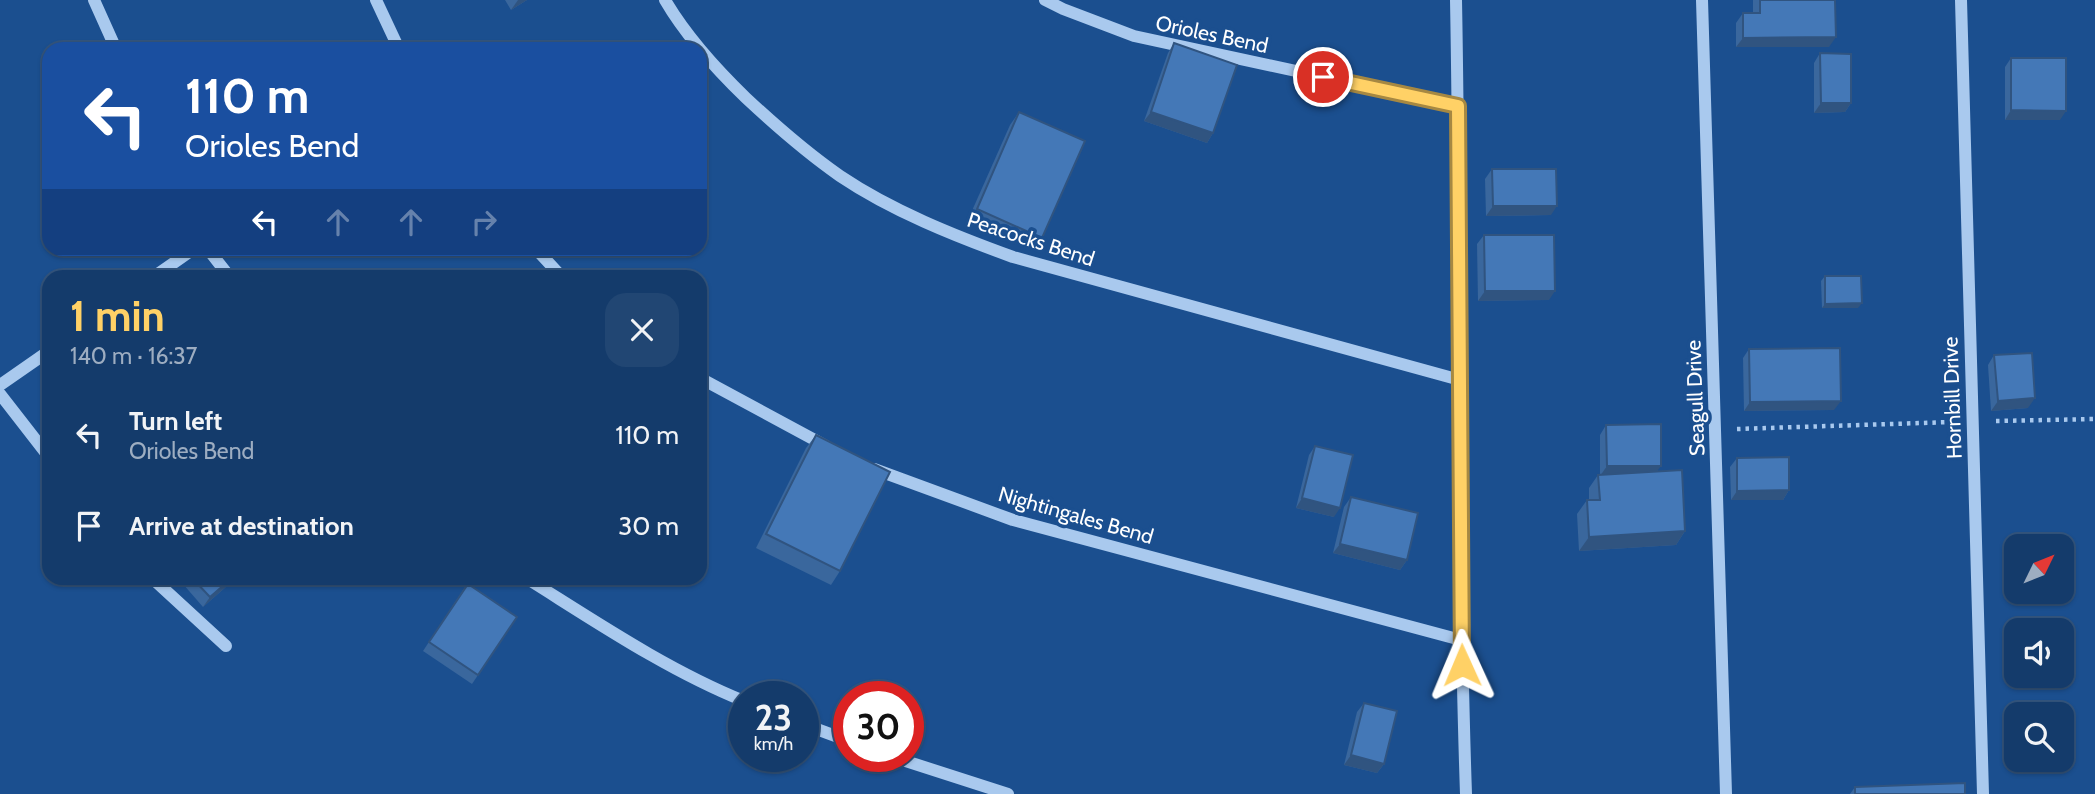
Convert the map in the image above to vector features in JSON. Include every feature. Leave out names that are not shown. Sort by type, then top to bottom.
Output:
[{"type":"street","points":[[94,0],[113,42]]},
{"type":"street","points":[[376,0],[396,42]]},
{"type":"street","name":"Peacocks Bend","points":[[665,0],[695,42]]},
{"type":"street","name":"Orioles Bend","points":[[1045,0],[1134,36],[1458,106]]},
{"type":"street","points":[[1455,0],[1461,640],[1466,794]]},
{"type":"street","name":"Seagull Drive","points":[[1702,0],[1726,794]]},
{"type":"street","name":"Hornbill Drive","points":[[1961,0],[1983,794]]},
{"type":"street","name":"Peacocks Bend","points":[[707,57],[720,73],[781,130],[841,176],[901,210],[959,238],[1013,257],[1460,380]]},
{"type":"street","points":[[164,270],[184,256]]},
{"type":"street","points":[[542,256],[555,270]]},
{"type":"street","points":[[0,385],[42,356]]},
{"type":"street","points":[[707,382],[836,451]]},
{"type":"street","points":[[0,394],[42,448]]},
{"type":"street","name":"Nightingales Bend","points":[[860,463],[885,475],[1013,520],[1461,640]]},
{"type":"street","points":[[160,585],[226,646]]},
{"type":"street","points":[[537,585],[626,640],[728,695]]},
{"type":"street","points":[[924,767],[1008,794]]},
{"type":"path","points":[[1715,429],[2095,419]]},
{"type":"building","points":[[1760,0],[1835,0],[1836,37],[1743,38],[1743,13],[1760,13]]},
{"type":"building","points":[[1174,43],[1237,65],[1213,133],[1151,112]]},
{"type":"building","points":[[1820,53],[1851,54],[1851,103],[1821,103]]},
{"type":"building","points":[[2011,58],[2066,58],[2066,111],[2011,110]]},
{"type":"building","points":[[1019,112],[1085,141],[1042,238],[977,209]]},
{"type":"building","points":[[1492,169],[1556,169],[1557,206],[1493,206]]},
{"type":"building","points":[[1484,235],[1554,235],[1555,291],[1485,291]]},
{"type":"building","points":[[1825,276],[1861,276],[1862,303],[1825,304]]},
{"type":"building","points":[[1840,348],[1841,401],[1750,402],[1749,349]]},
{"type":"building","points":[[2032,353],[2035,398],[1998,401],[1994,355]]},
{"type":"building","points":[[1661,424],[1661,466],[1607,466],[1606,425]]},
{"type":"building","points":[[816,435],[890,472],[840,571],[766,534]]},
{"type":"building","points":[[1315,446],[1353,455],[1340,508],[1302,498]]},
{"type":"building","points":[[1789,457],[1789,490],[1737,491],[1737,458]]},
{"type":"building","points":[[1682,470],[1685,531],[1589,537],[1587,500],[1600,500],[1598,475]]},
{"type":"building","points":[[1351,497],[1418,513],[1407,560],[1340,544]]},
{"type":"building","points":[[199,585],[224,585],[210,597]]},
{"type":"building","points":[[467,585],[517,617],[478,675],[429,642]]},
{"type":"building","points":[[1364,703],[1397,711],[1384,764],[1351,755]]},
{"type":"building","points":[[1965,783],[1965,794],[1855,794],[1855,787]]},
{"type":"route","points":[[1323,77],[1458,106],[1462,665]]}]
